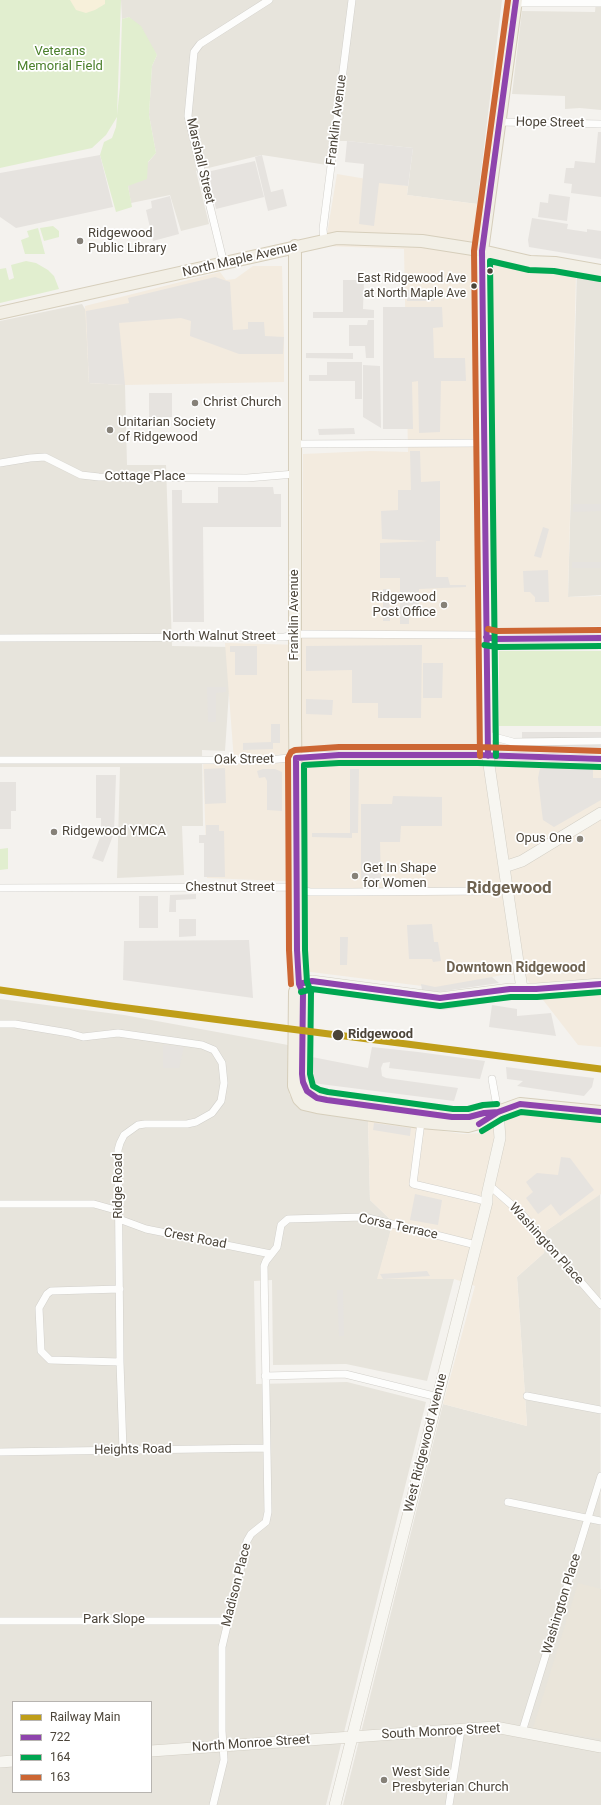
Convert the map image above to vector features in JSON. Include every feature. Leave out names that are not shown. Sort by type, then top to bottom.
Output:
[{"type":"main road","points":[[482,251],[515,2]]},
{"type":"main road","name":"North Maple Avenue","points":[[0,314],[224,264],[295,246],[343,238],[422,241],[482,251],[530,262],[555,263],[601,271]]},
{"type":"main road","name":"Franklin Avenue","points":[[295,246],[295,635],[298,890],[297,950],[299,984]]},
{"type":"main road","points":[[299,984],[303,993],[303,1082],[310,1094],[316,1098],[452,1117],[469,1117],[484,1113],[498,1112]]},
{"type":"main road","points":[[299,984],[295,992],[293,1036],[294,1086],[299,1099],[304,1104],[421,1122],[468,1126],[486,1121],[498,1112],[514,1106],[526,1104],[601,1112]]},
{"type":"street","name":"Marshall Street","points":[[224,264],[188,116],[194,52],[196,47],[200,44],[269,0]]},
{"type":"street","name":"Franklin Avenue","points":[[324,240],[323,229],[352,0]]},
{"type":"street","points":[[515,2],[601,3]]},
{"type":"street","name":"Hope Street","points":[[499,122],[601,124]]},
{"type":"street","points":[[482,251],[488,756],[522,989]]},
{"type":"street","points":[[295,444],[484,443]]},
{"type":"street","name":"Cottage Place","points":[[0,463],[45,457],[81,475],[99,477],[247,478],[295,474]]},
{"type":"street","name":"North Walnut Street","points":[[0,638],[477,635],[496,639],[601,638]]},
{"type":"street","points":[[487,736],[513,742],[601,741]]},
{"type":"street","name":"Oak Street","points":[[0,760],[268,760],[339,755],[488,756],[601,759]]},
{"type":"street","points":[[504,867],[522,861],[601,812]]},
{"type":"street","name":"Chestnut Street","points":[[0,888],[286,887],[310,892],[491,891],[507,888]]},
{"type":"street","points":[[299,984],[312,981],[440,998],[522,989],[601,984]]},
{"type":"street","name":"Ridge Road","points":[[0,1024],[15,1024],[70,1033],[83,1037],[118,1033],[208,1046],[217,1053],[222,1063],[224,1084],[221,1101],[212,1113],[204,1118],[187,1124],[138,1125],[124,1135],[118,1150],[120,1362],[123,1450]]},
{"type":"street","name":"West Ridgewood Avenue","points":[[335,1805],[487,1202],[489,1185],[500,1138],[498,1112],[492,1079]]},
{"type":"street","points":[[421,1122],[413,1184],[477,1198],[487,1202]]},
{"type":"street","name":"Washington Place","points":[[489,1185],[521,1213],[601,1305]]},
{"type":"street","name":"Crest Road","points":[[0,1204],[94,1204],[146,1229],[271,1254]]},
{"type":"street","name":"Corsa Terrace","points":[[271,1254],[277,1247],[281,1225],[288,1219],[364,1217],[476,1245]]},
{"type":"street","name":"Madison Place","points":[[213,1805],[224,1760],[222,1647],[248,1541],[251,1534],[264,1525],[267,1518],[264,1266],[271,1254]]},
{"type":"street","points":[[120,1289],[51,1291],[47,1294],[39,1308],[41,1352],[50,1360],[120,1362]]},
{"type":"street","points":[[265,1376],[345,1374],[438,1397]]},
{"type":"street","points":[[527,1396],[601,1410]]},
{"type":"street","name":"Heights Road","points":[[0,1452],[267,1448]]},
{"type":"street","name":"Washington Place","points":[[522,1732],[601,1476]]},
{"type":"street","points":[[508,1502],[601,1521]]},
{"type":"street","name":"Park Slope","points":[[0,1621],[228,1620]]},
{"type":"street","name":"South Monroe Street","points":[[352,1737],[494,1727],[601,1747]]},
{"type":"street","points":[[449,1805],[461,1730]]},
{"type":"street","name":"North Monroe Street","points":[[152,1751],[352,1737]]},
{"type":"street","points":[[0,1762],[12,1761]]},
{"type":"shaded area","points":[[121,0],[502,0],[477,204],[407,195],[413,148],[347,141],[330,141],[327,165],[262,155],[196,171],[209,224],[181,231],[170,195],[131,203],[128,186],[156,153],[149,115],[152,66],[157,55],[129,17],[122,19]]},
{"type":"shaded area","points":[[596,0],[601,0],[601,110],[580,108],[565,109],[565,96],[512,94],[522,11],[595,12]]},
{"type":"shaded area","points":[[598,132],[601,132],[601,197],[571,193],[572,184],[564,183],[566,168],[574,168],[575,161],[595,163]]},
{"type":"shaded area","points":[[347,141],[413,148],[408,186],[379,183],[374,226],[359,224],[364,164],[345,162]]},
{"type":"shaded area","points":[[100,155],[113,207],[16,228],[0,217],[0,173]]},
{"type":"shaded area","points":[[262,155],[271,192],[283,189],[287,206],[268,211],[255,157]]},
{"type":"shaded area","points":[[255,161],[264,197],[216,209],[207,172]]},
{"type":"shaded area","points":[[337,174],[408,186],[407,195],[477,204],[474,251],[576,273],[568,597],[601,596],[601,626],[498,630],[498,765],[601,765],[601,1047],[578,1045],[526,978],[507,974],[438,988],[303,971],[308,882],[207,878],[203,760],[234,761],[225,643],[302,645],[303,454],[370,451],[408,452],[404,249],[325,246]]},
{"type":"shaded area","points":[[549,194],[570,197],[567,221],[538,217],[540,202],[548,203]]},
{"type":"shaded area","points":[[170,196],[179,234],[153,241],[146,210],[152,208],[151,201]]},
{"type":"shaded area","points":[[532,218],[568,224],[567,229],[587,232],[587,229],[601,231],[601,259],[529,247],[528,240]]},
{"type":"shaded area","points":[[253,266],[282,266],[284,382],[125,385],[89,383],[85,306],[220,272],[226,280],[235,279]]},
{"type":"shaded area","points":[[577,270],[601,275],[601,595],[568,597]]},
{"type":"shaded area","points":[[215,277],[230,282],[233,330],[248,329],[248,322],[264,322],[265,336],[284,337],[283,354],[239,354],[190,336],[191,321],[181,318],[119,323],[125,385],[89,383],[86,311],[129,303],[128,298]]},
{"type":"shaded area","points":[[343,280],[364,280],[363,309],[374,310],[374,318],[313,318],[313,312],[343,312]]},
{"type":"shaded area","points":[[407,290],[434,291],[434,301],[407,301]]},
{"type":"shaded area","points":[[82,304],[86,311],[89,383],[125,385],[127,465],[166,465],[172,646],[232,647],[225,751],[202,750],[203,826],[182,826],[184,875],[117,878],[120,767],[0,767],[0,321]]},
{"type":"shaded area","points":[[383,307],[442,307],[443,327],[433,328],[434,358],[465,358],[466,381],[441,381],[440,432],[419,433],[418,381],[412,382],[413,429],[383,429]]},
{"type":"shaded area","points":[[368,320],[374,320],[374,358],[366,358],[365,346],[349,346],[349,325],[367,325]]},
{"type":"shaded area","points":[[306,353],[353,353],[353,359],[306,358]]},
{"type":"shaded area","points":[[327,362],[362,362],[362,399],[355,399],[355,381],[309,381],[309,375],[327,375]]},
{"type":"shaded area","points":[[363,365],[380,366],[381,428],[363,417]]},
{"type":"shaded area","points":[[149,393],[172,393],[172,417],[149,417]]},
{"type":"shaded area","points":[[354,428],[355,434],[319,435],[318,429]]},
{"type":"shaded area","points":[[410,451],[420,451],[421,482],[440,481],[440,541],[436,541],[436,577],[448,577],[450,585],[466,585],[466,587],[419,589],[419,604],[409,605],[409,624],[400,624],[400,578],[380,578],[380,543],[428,541],[382,539],[381,511],[398,510],[398,490],[411,490]]},
{"type":"shaded area","points":[[218,487],[273,487],[274,494],[281,494],[281,527],[203,527],[204,622],[173,622],[172,490],[182,490],[182,503],[218,503]]},
{"type":"shaded area","points":[[573,504],[601,504],[601,511],[573,512]]},
{"type":"shaded area","points":[[543,527],[549,529],[541,558],[534,556]]},
{"type":"shaded area","points":[[572,562],[601,562],[601,568],[572,568]]},
{"type":"shaded area","points":[[548,570],[549,602],[535,602],[535,597],[530,592],[524,592],[523,571]]},
{"type":"shaded area","points":[[383,589],[389,589],[390,621],[383,621]]},
{"type":"shaded area","points":[[422,645],[421,718],[378,718],[378,703],[352,703],[352,670],[306,671],[306,646]]},
{"type":"shaded area","points":[[230,646],[257,646],[257,675],[235,675],[235,652],[230,652]]},
{"type":"shaded area","points":[[423,663],[443,663],[442,698],[423,698]]},
{"type":"shaded area","points":[[207,687],[226,687],[226,692],[216,693],[216,722],[208,722]]},
{"type":"shaded area","points":[[306,699],[333,700],[332,715],[306,714]]},
{"type":"shaded area","points":[[271,724],[280,724],[280,743],[273,743],[273,749],[243,750],[243,743],[271,742]]},
{"type":"shaded area","points":[[522,732],[601,732],[601,750],[522,750]]},
{"type":"shaded area","points":[[225,768],[226,803],[205,804],[204,769]]},
{"type":"shaded area","points":[[540,768],[593,768],[593,778],[601,778],[601,800],[554,827],[543,820],[538,778]]},
{"type":"shaded area","points":[[263,769],[275,769],[282,772],[282,811],[267,810],[267,781],[265,777],[259,778],[257,771]]},
{"type":"shaded area","points":[[350,769],[359,769],[358,833],[352,833],[352,838],[312,837],[312,833],[350,833]]},
{"type":"shaded area","points":[[96,775],[116,775],[114,833],[103,862],[92,858],[101,835],[101,818],[96,818]]},
{"type":"shaded area","points":[[0,782],[16,782],[16,811],[11,811],[11,829],[0,829]]},
{"type":"shaded area","points":[[393,796],[442,797],[442,826],[401,826],[400,842],[380,842],[381,879],[361,879],[361,804],[392,804]]},
{"type":"shaded area","points":[[206,825],[219,825],[219,831],[224,831],[225,877],[204,877],[204,843],[199,843],[199,835],[206,835]]},
{"type":"shaded area","points":[[196,894],[196,899],[176,900],[176,912],[169,912],[170,895]]},
{"type":"shaded area","points":[[139,896],[158,896],[158,928],[139,928]]},
{"type":"shaded area","points":[[179,919],[196,919],[196,936],[179,937]]},
{"type":"shaded area","points":[[432,924],[434,942],[438,942],[441,961],[433,962],[432,959],[409,959],[407,925]]},
{"type":"shaded area","points":[[340,937],[348,937],[347,965],[340,965]]},
{"type":"shaded area","points":[[249,940],[253,998],[123,980],[124,941]]},
{"type":"shaded area","points":[[492,977],[499,983],[438,992],[422,990],[421,984],[435,987]]},
{"type":"shaded area","points":[[365,994],[443,1003],[486,994],[493,1002],[443,1010],[369,1000]]},
{"type":"shaded area","points":[[0,999],[124,1015],[288,1045],[289,1094],[298,1107],[368,1120],[370,1200],[393,1222],[378,1279],[454,1279],[427,1381],[346,1364],[273,1365],[272,1280],[254,1281],[256,1384],[347,1382],[426,1402],[326,1805],[0,1805]]},
{"type":"shaded area","points":[[492,1005],[517,1009],[517,1016],[551,1013],[556,1036],[489,1027]]},
{"type":"shaded area","points":[[163,1045],[184,1047],[179,1068],[163,1068]]},
{"type":"shaded area","points":[[372,1047],[485,1061],[480,1079],[389,1068],[390,1062],[383,1063],[381,1068],[382,1076],[386,1078],[458,1088],[454,1101],[312,1083],[312,1057],[368,1068]]},
{"type":"shaded area","points":[[506,1067],[594,1078],[592,1087],[584,1096],[517,1086],[523,1081],[507,1079]]},
{"type":"shaded area","points":[[518,1112],[601,1122],[601,1194],[546,1231],[544,1253],[517,1277],[527,1426],[443,1404],[475,1286],[454,1279],[377,1279],[393,1222],[370,1200],[368,1120],[463,1134],[481,1133],[517,1115]]},
{"type":"shaded area","points":[[374,1123],[411,1128],[410,1136],[373,1130]]},
{"type":"shaded area","points":[[561,1157],[570,1158],[594,1190],[560,1216],[551,1204],[538,1214],[526,1198],[533,1192],[526,1182],[537,1173],[558,1175]]},
{"type":"shaded area","points":[[600,1193],[601,1805],[343,1805],[443,1404],[527,1426],[517,1277],[544,1253],[546,1231]]},
{"type":"shaded area","points":[[415,1194],[442,1200],[438,1225],[410,1220]]},
{"type":"shaded area","points":[[427,1271],[430,1276],[383,1279],[380,1274]]},
{"type":"shaded area","points":[[337,1290],[343,1290],[344,1336],[339,1336]]},
{"type":"shaded area","points":[[578,1583],[601,1589],[601,1739],[533,1728]]},
{"type":"green space","name":"Veterans Memorial Field","points":[[0,0],[121,0],[117,115],[120,87],[122,19],[129,17],[141,26],[157,55],[152,66],[149,115],[156,153],[148,162],[147,179],[128,186],[132,207],[116,212],[100,155],[104,142],[112,138],[116,127],[117,117],[106,135],[92,148],[0,168]]},
{"type":"green space","points":[[53,226],[59,231],[59,237],[44,241],[40,228]]},
{"type":"green space","points":[[38,228],[45,254],[25,254],[21,240],[29,237],[27,231]]},
{"type":"green space","points":[[26,261],[36,263],[48,270],[54,276],[59,289],[0,303],[0,269],[6,268],[9,280],[14,278],[11,265]]},
{"type":"green space","points":[[499,651],[601,651],[601,726],[499,726]]},
{"type":"green space","points":[[8,848],[8,869],[0,870],[0,849]]},
{"type":"sand","points":[[70,0],[105,0],[105,4],[86,13],[76,10]]},
{"type":"rail line","name":"Main","points":[[0,990],[112,1006],[601,1069]]},
{"type":"transit line","name":"163","points":[[480,756],[474,251],[508,0]]},
{"type":"transit line","name":"722","points":[[488,756],[482,251],[516,0]]},
{"type":"transit line","name":"164","points":[[496,756],[490,261],[529,270],[554,271],[600,279]]},
{"type":"transit line","name":"163","points":[[488,629],[497,631],[601,630]]},
{"type":"transit line","name":"722","points":[[486,637],[496,639],[601,638]]},
{"type":"transit line","name":"164","points":[[484,645],[496,647],[601,646]]},
{"type":"transit line","name":"163","points":[[291,984],[289,950],[288,758],[291,752],[295,750],[339,747],[478,747],[601,751]]},
{"type":"transit line","name":"722","points":[[498,1112],[484,1113],[469,1117],[452,1117],[327,1100],[317,1098],[307,1091],[303,1082],[302,1074],[303,993],[299,984],[297,950],[296,758],[339,755],[478,755],[601,759]]},
{"type":"transit line","name":"164","points":[[497,1104],[483,1105],[468,1109],[453,1109],[328,1092],[313,1086],[310,1074],[311,992],[307,982],[305,950],[304,765],[339,763],[478,763],[601,767]]},
{"type":"transit line","name":"722","points":[[299,984],[312,981],[440,998],[510,989],[536,989],[601,984]]},
{"type":"transit line","name":"164","points":[[301,992],[312,989],[440,1006],[511,997],[537,997],[601,992]]},
{"type":"transit line","name":"722","points":[[479,1124],[498,1112],[520,1104],[601,1112]]},
{"type":"transit line","name":"164","points":[[482,1131],[502,1119],[521,1112],[600,1120]]},
{"type":"place","name":"Ridgewood Public Library","points":[[80,241]]},
{"type":"place","name":"East Ridgewood Ave at North Maple Ave","points":[[474,286]]},
{"type":"place","name":"Christ Church","points":[[195,403]]},
{"type":"place","name":"Unitarian Society of Ridgewood","points":[[110,430]]},
{"type":"place","name":"Ridgewood Post Office","points":[[444,605]]},
{"type":"place","name":"Ridgewood YMCA","points":[[54,832]]},
{"type":"place","name":"Opus One","points":[[580,839]]},
{"type":"place","name":"Get In Shape for Women","points":[[355,876]]},
{"type":"place","name":"Ridgewood","points":[[338,1035]]},
{"type":"place","name":"West Side Presbyterian Church","points":[[384,1780]]},
{"type":"district","name":"Ridgewood","points":[[509,889]]},
{"type":"district","name":"Downtown Ridgewood","points":[[516,968]]}]
